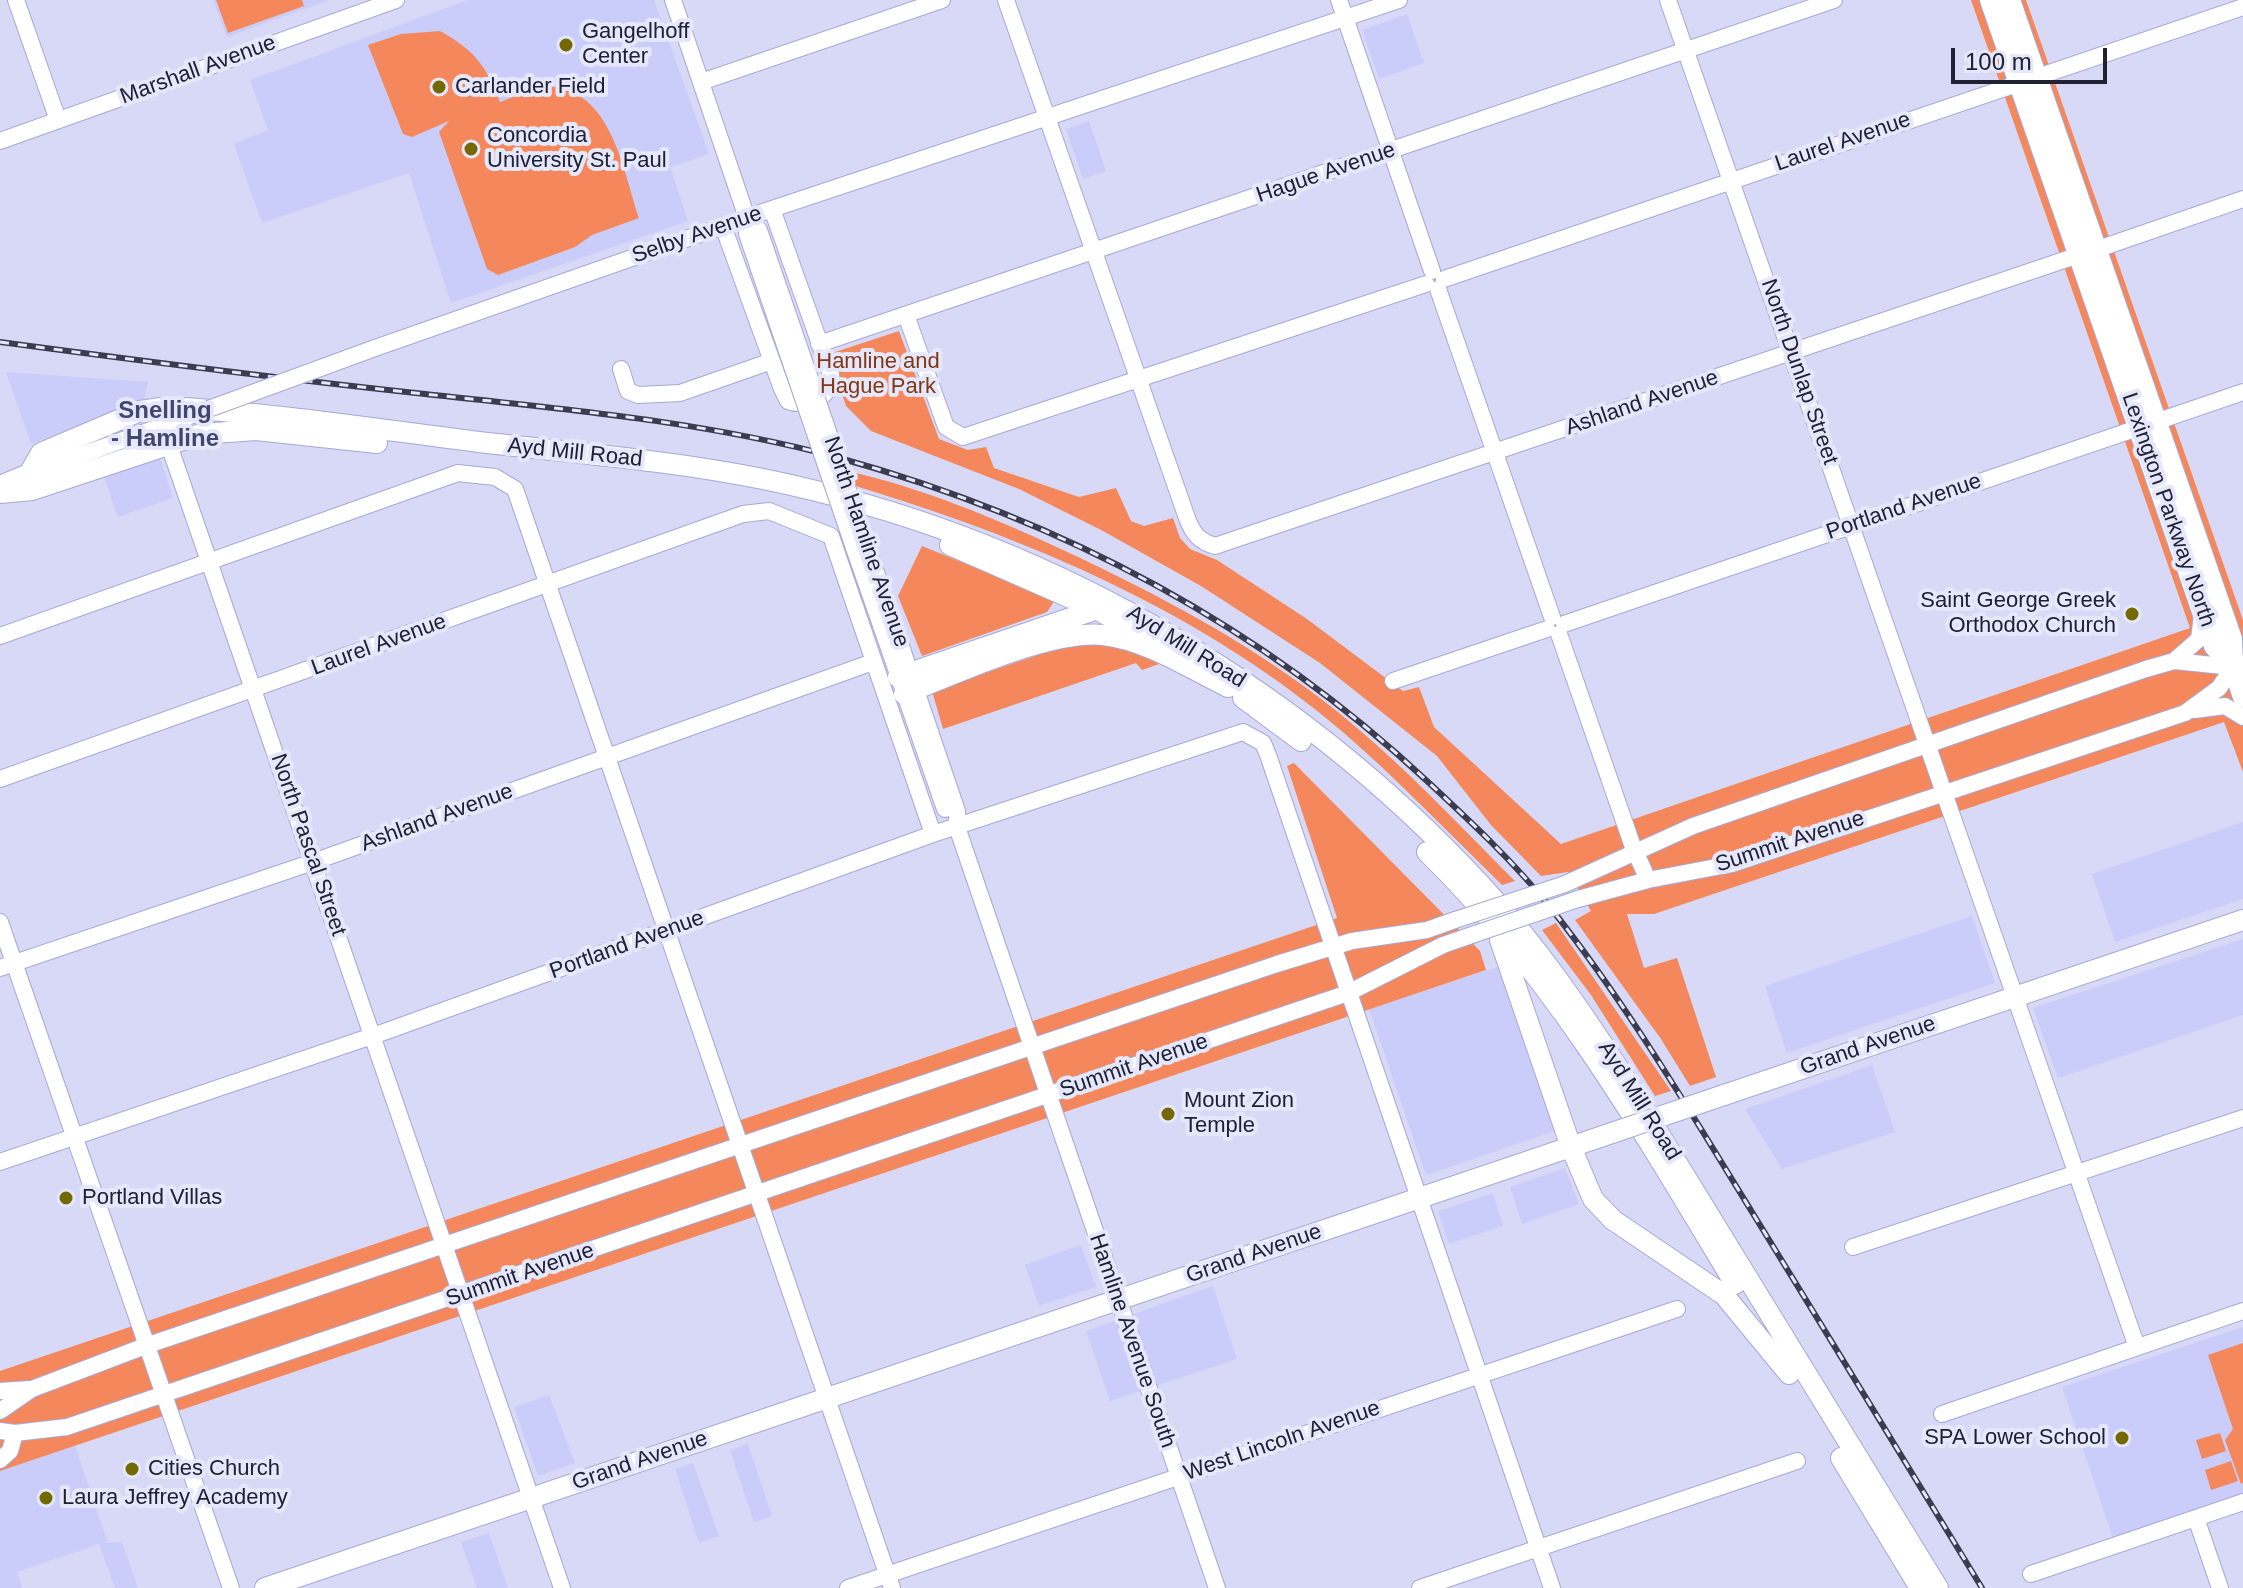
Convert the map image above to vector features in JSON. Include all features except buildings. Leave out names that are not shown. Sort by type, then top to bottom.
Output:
[{"type":"main road","name":"Lexington Parkway North","points":[[1990,0],[2028,79],[2149,425],[2232,639],[2238,665]]},
{"type":"main road","name":"Lexington Parkway North","points":[[2010,0],[2028,79]]},
{"type":"main road","name":"Ayd Mill Road","points":[[29,474],[41,453],[140,411],[168,407],[267,416],[677,464],[766,480],[929,524],[1074,582],[1105,608],[1228,687],[1375,801],[1442,866],[1495,925],[1565,1013],[1938,1588]]},
{"type":"main road","name":"Lexington Parkway North","points":[[2149,425],[2214,646],[2238,665]]},
{"type":"main road","name":"Ayd Mill Road","points":[[0,493],[32,490],[226,429],[644,471],[742,485],[914,530],[1105,608],[1283,709],[1396,803],[1480,884],[1578,1005],[1738,1276],[1789,1374],[1920,1588]]},
{"type":"main road","name":"Selby Avenue","points":[[0,486],[29,474]]},
{"type":"main road","points":[[1041,644],[1093,623],[1105,608]]},
{"type":"main road","points":[[908,683],[1105,608]]},
{"type":"main road","points":[[908,683],[1041,644],[1087,635],[1118,638],[1228,687]]},
{"type":"main road","points":[[2238,665],[2243,697]]},
{"type":"main road","name":"Grand Avenue","points":[[265,1588],[2243,920]]},
{"type":"main road","points":[[1495,925],[1576,1145],[1587,1187],[1601,1209],[1724,1295],[1789,1374]]},
{"type":"main road","points":[[1576,1145],[1602,1194],[1619,1211],[1700,1264],[1738,1276]]},
{"type":"street","points":[[16,0],[58,120]]},
{"type":"street","name":"Marshall Avenue","points":[[0,141],[396,0]]},
{"type":"street","name":"North Hamline Avenue","points":[[673,0],[747,218],[759,230],[798,364],[908,683],[946,814],[957,827],[1049,1094]]},
{"type":"street","points":[[701,82],[942,0]]},
{"type":"street","points":[[1006,0],[1140,380]]},
{"type":"street","points":[[1339,0],[1494,453],[1648,880]]},
{"type":"street","name":"Selby Avenue","points":[[29,474],[375,348],[772,209],[1399,0]]},
{"type":"street","name":"North Dunlap Street","points":[[1668,0],[2137,1347]]},
{"type":"street","name":"Hague Avenue","points":[[819,344],[1834,0]]},
{"type":"street","name":"Laurel Avenue","points":[[906,315],[942,418],[954,434],[977,435],[2243,7]]},
{"type":"street","name":"Ashland Avenue","points":[[1140,380],[1193,532],[1203,542],[1215,546],[1232,543],[2243,199]]},
{"type":"street","points":[[723,226],[788,401],[797,404],[827,394],[832,386],[772,209]]},
{"type":"street","points":[[621,369],[628,391],[665,396],[772,361]]},
{"type":"street","name":"Portland Avenue","points":[[1393,681],[2243,392]]},
{"type":"street","name":"North Pascal Street","points":[[169,445],[562,1588]]},
{"type":"street","points":[[0,636],[458,473],[495,477],[515,489],[889,1581]]},
{"type":"street","name":"North Hamline Avenue","points":[[757,511],[782,516],[831,536],[933,834]]},
{"type":"street","name":"Laurel Avenue","points":[[0,779],[757,511]]},
{"type":"street","points":[[2174,661],[2199,639],[2202,611]]},
{"type":"street","name":"Summit Avenue","points":[[0,1411],[32,1389],[148,1345],[1333,947],[1427,930],[1565,884],[1693,826],[2174,661],[2238,665]]},
{"type":"street","name":"Ashland Avenue","points":[[7,966],[313,862],[873,662]]},
{"type":"street","name":"Summit Avenue","points":[[0,1460],[10,1451],[7,1432],[67,1427],[1348,993],[1443,945],[1578,899],[1648,880],[1732,864],[2185,713],[2211,696],[2238,665]]},
{"type":"street","points":[[2185,713],[2219,706],[2232,708],[2243,717]]},
{"type":"street","name":"Portland Avenue","points":[[0,1162],[373,1036],[933,834],[1243,732],[1263,743],[1333,947]]},
{"type":"street","points":[[0,922],[7,966],[148,1345],[231,1588]]},
{"type":"street","points":[[1333,947],[1552,1588]]},
{"type":"street","name":"Hamline Avenue South","points":[[1049,1094],[1217,1588]]},
{"type":"street","points":[[1853,1247],[2243,1118]]},
{"type":"street","name":"West Lincoln Avenue","points":[[848,1588],[889,1581],[1179,1476],[1677,1309]]},
{"type":"street","points":[[1942,1414],[2243,1311]]},
{"type":"street","name":"Summit Avenue","points":[[0,1391],[32,1389]]},
{"type":"street","points":[[1420,1588],[1797,1461]]},
{"type":"street","points":[[2031,1574],[2243,1502]]},
{"type":"street","points":[[2196,1518],[2220,1588]]},
{"type":"shaded area","points":[[213,0],[329,0],[227,37]]},
{"type":"shaded area","name":"Concordia University St. Paul","points":[[468,0],[654,0],[709,154],[670,167],[688,221],[451,303],[409,173],[262,223],[234,144],[268,130],[250,80]]},
{"type":"shaded area","points":[[1407,14],[1424,63],[1379,79],[1362,30]]},
{"type":"shaded area","points":[[1089,121],[1106,171],[1083,179],[1066,129]]},
{"type":"shaded area","points":[[6,372],[148,382],[144,400],[31,444]]},
{"type":"shaded area","points":[[160,458],[173,498],[118,517],[104,477]]},
{"type":"shaded area","points":[[2243,822],[2243,899],[2115,942],[2092,874]]},
{"type":"shaded area","points":[[1972,916],[1995,983],[1787,1053],[1765,986]]},
{"type":"shaded area","points":[[2243,939],[2243,1015],[2058,1078],[2033,1008]]},
{"type":"shaded area","points":[[1504,965],[1558,1130],[1426,1175],[1369,1009]]},
{"type":"shaded area","points":[[1872,1065],[1895,1132],[1782,1169],[1745,1109]]},
{"type":"shaded area","points":[[1565,1168],[1579,1204],[1522,1224],[1510,1187]]},
{"type":"shaded area","points":[[1493,1193],[1503,1226],[1449,1244],[1438,1211]]},
{"type":"shaded area","points":[[1081,1245],[1096,1287],[1039,1306],[1025,1265]]},
{"type":"shaded area","points":[[1213,1286],[1237,1359],[1110,1401],[1086,1331]]},
{"type":"shaded area","points":[[2243,1327],[2243,1494],[2113,1538],[2062,1387]]},
{"type":"shaded area","points":[[549,1395],[575,1463],[538,1476],[514,1407]]},
{"type":"shaded area","points":[[748,1444],[772,1516],[754,1522],[730,1450]]},
{"type":"shaded area","name":"Laura Jeffrey Academy","points":[[75,1446],[107,1541],[103,1543],[122,1542],[138,1588],[115,1588],[99,1544],[17,1572],[22,1588],[0,1588],[0,1471]]},
{"type":"shaded area","points":[[693,1463],[719,1536],[699,1543],[675,1469]]},
{"type":"shaded area","points":[[489,1533],[508,1588],[477,1588],[461,1542]]},
{"type":"green space","points":[[216,0],[302,0],[304,6],[228,33]]},
{"type":"green space","name":"Hamline and Hague Park","points":[[1971,0],[2026,0],[2243,620],[2243,772],[2224,722],[1654,914],[1627,914],[1644,968],[1677,958],[1716,1077],[1690,1086],[1661,1039],[1575,920],[1591,911],[1568,872],[1541,876],[1491,825],[1437,756],[1320,663],[1201,586],[1103,531],[1019,489],[871,431],[846,406],[829,354],[899,331],[939,439],[968,450],[986,447],[994,468],[1079,497],[1116,488],[1131,521],[1144,526],[1173,518],[1180,538],[1190,549],[1217,560],[1307,619],[1403,691],[1419,687],[1434,727],[1561,844],[2190,628]]},
{"type":"green space","points":[[440,31],[478,60],[500,102],[534,89],[555,87],[575,93],[590,105],[613,139],[639,218],[592,235],[575,247],[498,275],[487,269],[439,132],[449,121],[412,137],[403,134],[368,45],[401,34]]},
{"type":"green space","points":[[847,471],[931,495],[1011,527],[1132,583],[1231,638],[1295,679],[1350,722],[1423,788],[1515,881],[1502,885],[1344,733],[1290,690],[1232,651],[1173,615],[1048,555],[983,529],[852,485]]},
{"type":"green space","points":[[922,546],[1055,600],[1047,612],[922,656],[898,596]]},
{"type":"green space","points":[[1109,641],[1159,664],[1142,670],[1136,663],[943,729],[932,691],[1076,642]]},
{"type":"green space","points":[[1294,763],[1480,951],[1486,970],[0,1471],[0,1371],[1337,918],[1287,766]]},
{"type":"green space","points":[[1556,923],[1671,1091],[1655,1096],[1591,995],[1542,930]]},
{"type":"green space","points":[[2243,1343],[2241,1484],[2225,1440],[2233,1429],[2208,1355]]},
{"type":"green space","points":[[2220,1433],[2226,1451],[2202,1459],[2196,1440]]},
{"type":"green space","points":[[2231,1461],[2238,1481],[2211,1490],[2205,1470]]},
{"type":"railway","points":[[0,342],[632,418],[786,445],[918,482],[998,511],[1076,545],[1151,583],[1224,626],[1295,673],[1427,781],[1475,826],[1550,907],[1605,981],[1680,1095],[1982,1588]]},
{"type":"place","name":"Gangelhoff Center","points":[[566,45]]},
{"type":"place","name":"Carlander Field","points":[[439,87]]},
{"type":"place","name":"Concordia University St. Paul","points":[[471,149]]},
{"type":"place","name":"Saint George Greek Orthodox Church","points":[[2132,614]]},
{"type":"place","name":"Mount Zion Temple","points":[[1168,1114]]},
{"type":"place","name":"Portland Villas","points":[[66,1198]]},
{"type":"place","name":"SPA Lower School","points":[[2122,1438]]},
{"type":"place","name":"Cities Church","points":[[132,1469]]},
{"type":"place","name":"Laura Jeffrey Academy","points":[[46,1498]]},
{"type":"district","name":"Snelling - Hamline","points":[[165,425]]}]
